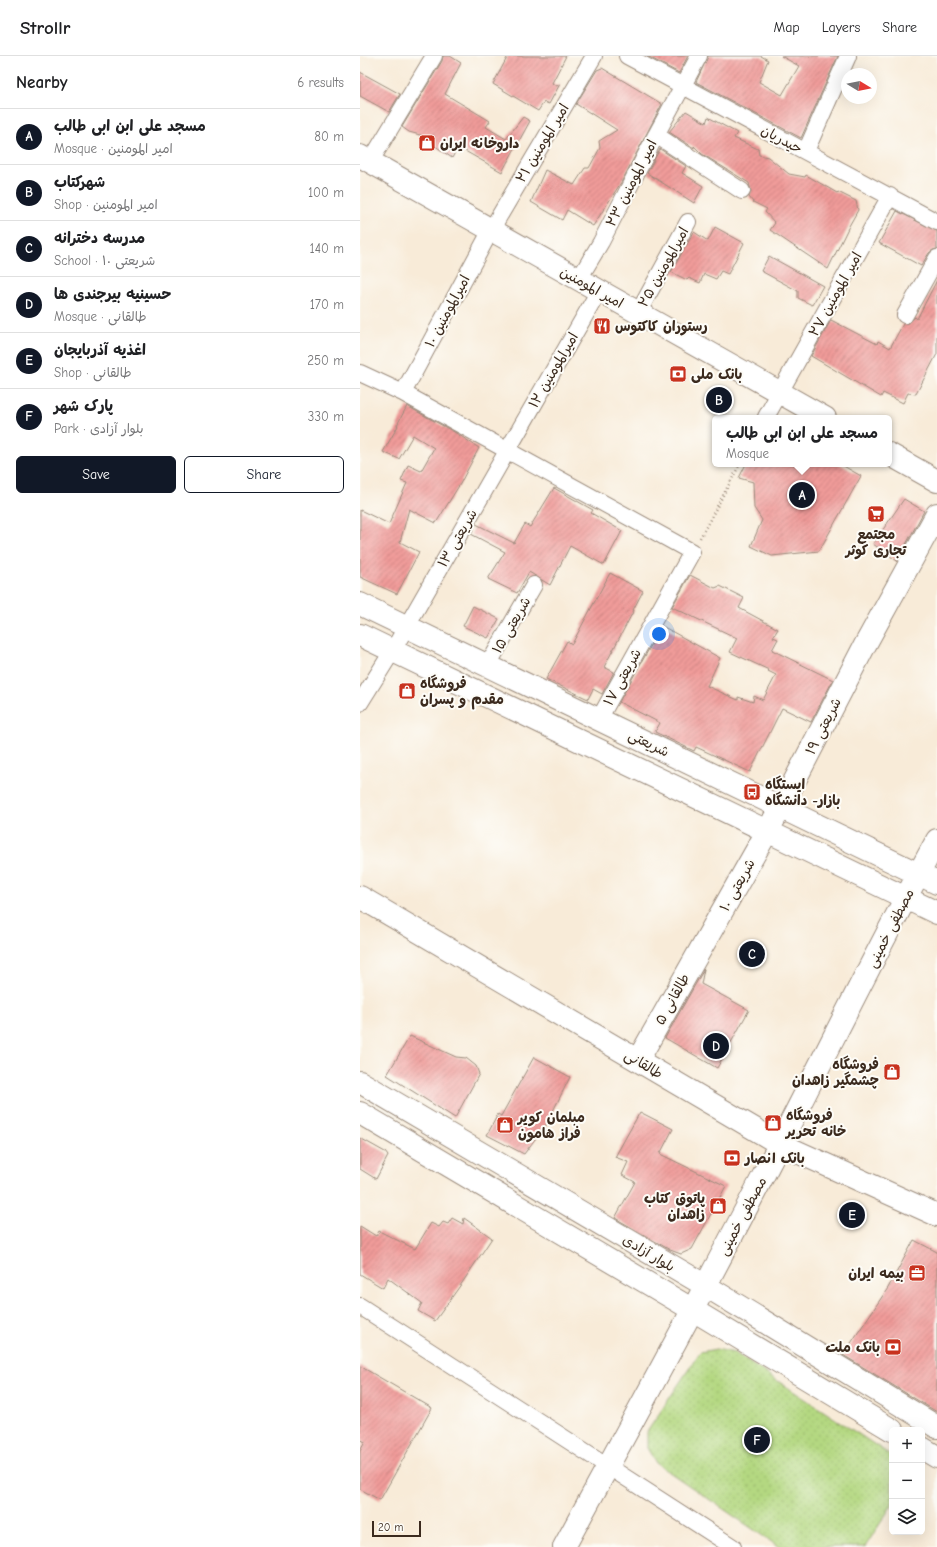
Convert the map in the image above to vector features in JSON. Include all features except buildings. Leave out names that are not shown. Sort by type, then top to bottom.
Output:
[{"type":"main road","name":"امیر المومنین","points":[[365,159],[820,415]]},
{"type":"main road","points":[[892,456],[937,481]]},
{"type":"main road","name":"شریعتی ۱۹","points":[[767,831],[865,645],[937,514]]},
{"type":"main road","name":"شریعتی","points":[[360,604],[928,878]]},
{"type":"main road","name":"شریعتی","points":[[360,634],[937,913]]},
{"type":"main road","name":"شریعتی ۱۰","points":[[706,939],[767,831]]},
{"type":"main road","name":"مصطفی خمینی","points":[[564,1547],[706,1286],[780,1144],[904,897],[928,878],[937,840]]},
{"type":"main road","name":"طالقانی","points":[[360,897],[780,1144],[936,1213]]},
{"type":"main road","name":"طالقانی ۵","points":[[638,1060],[706,939]]},
{"type":"main road","name":"بلوار آزادی","points":[[362,1089],[706,1286],[937,1427]]},
{"type":"main road","name":"بلوار آزادی","points":[[360,1113],[693,1310],[889,1428]]},
{"type":"main road","points":[[925,1450],[937,1458]]},
{"type":"street","points":[[365,159],[434,56]]},
{"type":"street","name":"امیر المومنین ۲۱","points":[[491,230],[594,56]]},
{"type":"street","name":"حیدریان","points":[[626,56],[937,222]]},
{"type":"street","name":"امیر المومنین ۲۳","points":[[579,279],[601,242],[656,135],[699,56]]},
{"type":"street","points":[[806,151],[848,56]]},
{"type":"street","points":[[656,135],[742,191]]},
{"type":"street","name":"امیر المومنین ۲۷","points":[[767,415],[890,196]]},
{"type":"street","name":"امیرالمومنین ۲۵","points":[[638,313],[688,222]]},
{"type":"street","name":"امیرالمومنین ۱۰","points":[[403,393],[491,230]]},
{"type":"street","points":[[905,315],[937,258]]},
{"type":"street","name":"امیرالمومنین ۱۲","points":[[507,450],[598,291]]},
{"type":"street","points":[[360,373],[403,393],[692,552]]},
{"type":"street","name":"شریعتی ۱۳","points":[[360,703],[393,650],[507,450]]},
{"type":"street","name":"شریعتی ۱۷","points":[[599,719],[692,552]]},
{"type":"street","name":"شریعتی ۱۵","points":[[488,665],[534,585]]},
{"type":"street","points":[[360,1306],[733,1547]]},
{"type":"path","points":[[692,552],[738,467]]},
{"type":"green space","points":[[716,1349],[735,1353],[889,1454],[889,1510],[865,1547],[779,1547],[656,1463],[647,1448],[647,1432],[700,1352]]},
{"type":"place","name":"داروخانه ایران","points":[[427,143]]},
{"type":"place","name":"رستوران کاکتوس","points":[[602,326]]},
{"type":"place","name":"بانک ملی","points":[[678,374]]},
{"type":"place","name":"شهرکتاب","points":[[719,400]]},
{"type":"place","name":"مسجد علی ابن ابی طالب","points":[[802,495]]},
{"type":"place","name":"مجتمع تجاری کوثر","points":[[876,514]]},
{"type":"place","name":"فروشگاه مقدم و پسران","points":[[407,691]]},
{"type":"place","name":"ایستگاه بازار- دانشگاه","points":[[752,792]]},
{"type":"place","name":"مدرسه دخترانه","points":[[752,954]]},
{"type":"place","name":"حسینیه بیرجندی ها","points":[[716,1046]]},
{"type":"place","name":"فروشگاه چشمگیر زاهدان","points":[[892,1072]]},
{"type":"place","name":"فروشگاه خانه تحریر","points":[[773,1123]]},
{"type":"place","name":"مبلمان کویر فراز هامون","points":[[505,1125]]},
{"type":"place","name":"بانک انصار","points":[[732,1158]]},
{"type":"place","name":"پاتوق کتاب زاهدان","points":[[718,1206]]},
{"type":"place","name":"اغذیه آذربایجان","points":[[852,1215]]},
{"type":"place","name":"بیمه ایران","points":[[917,1273]]},
{"type":"place","name":"بانک ملت","points":[[893,1347]]},
{"type":"place","name":"پارک شهر","points":[[757,1440]]}]
